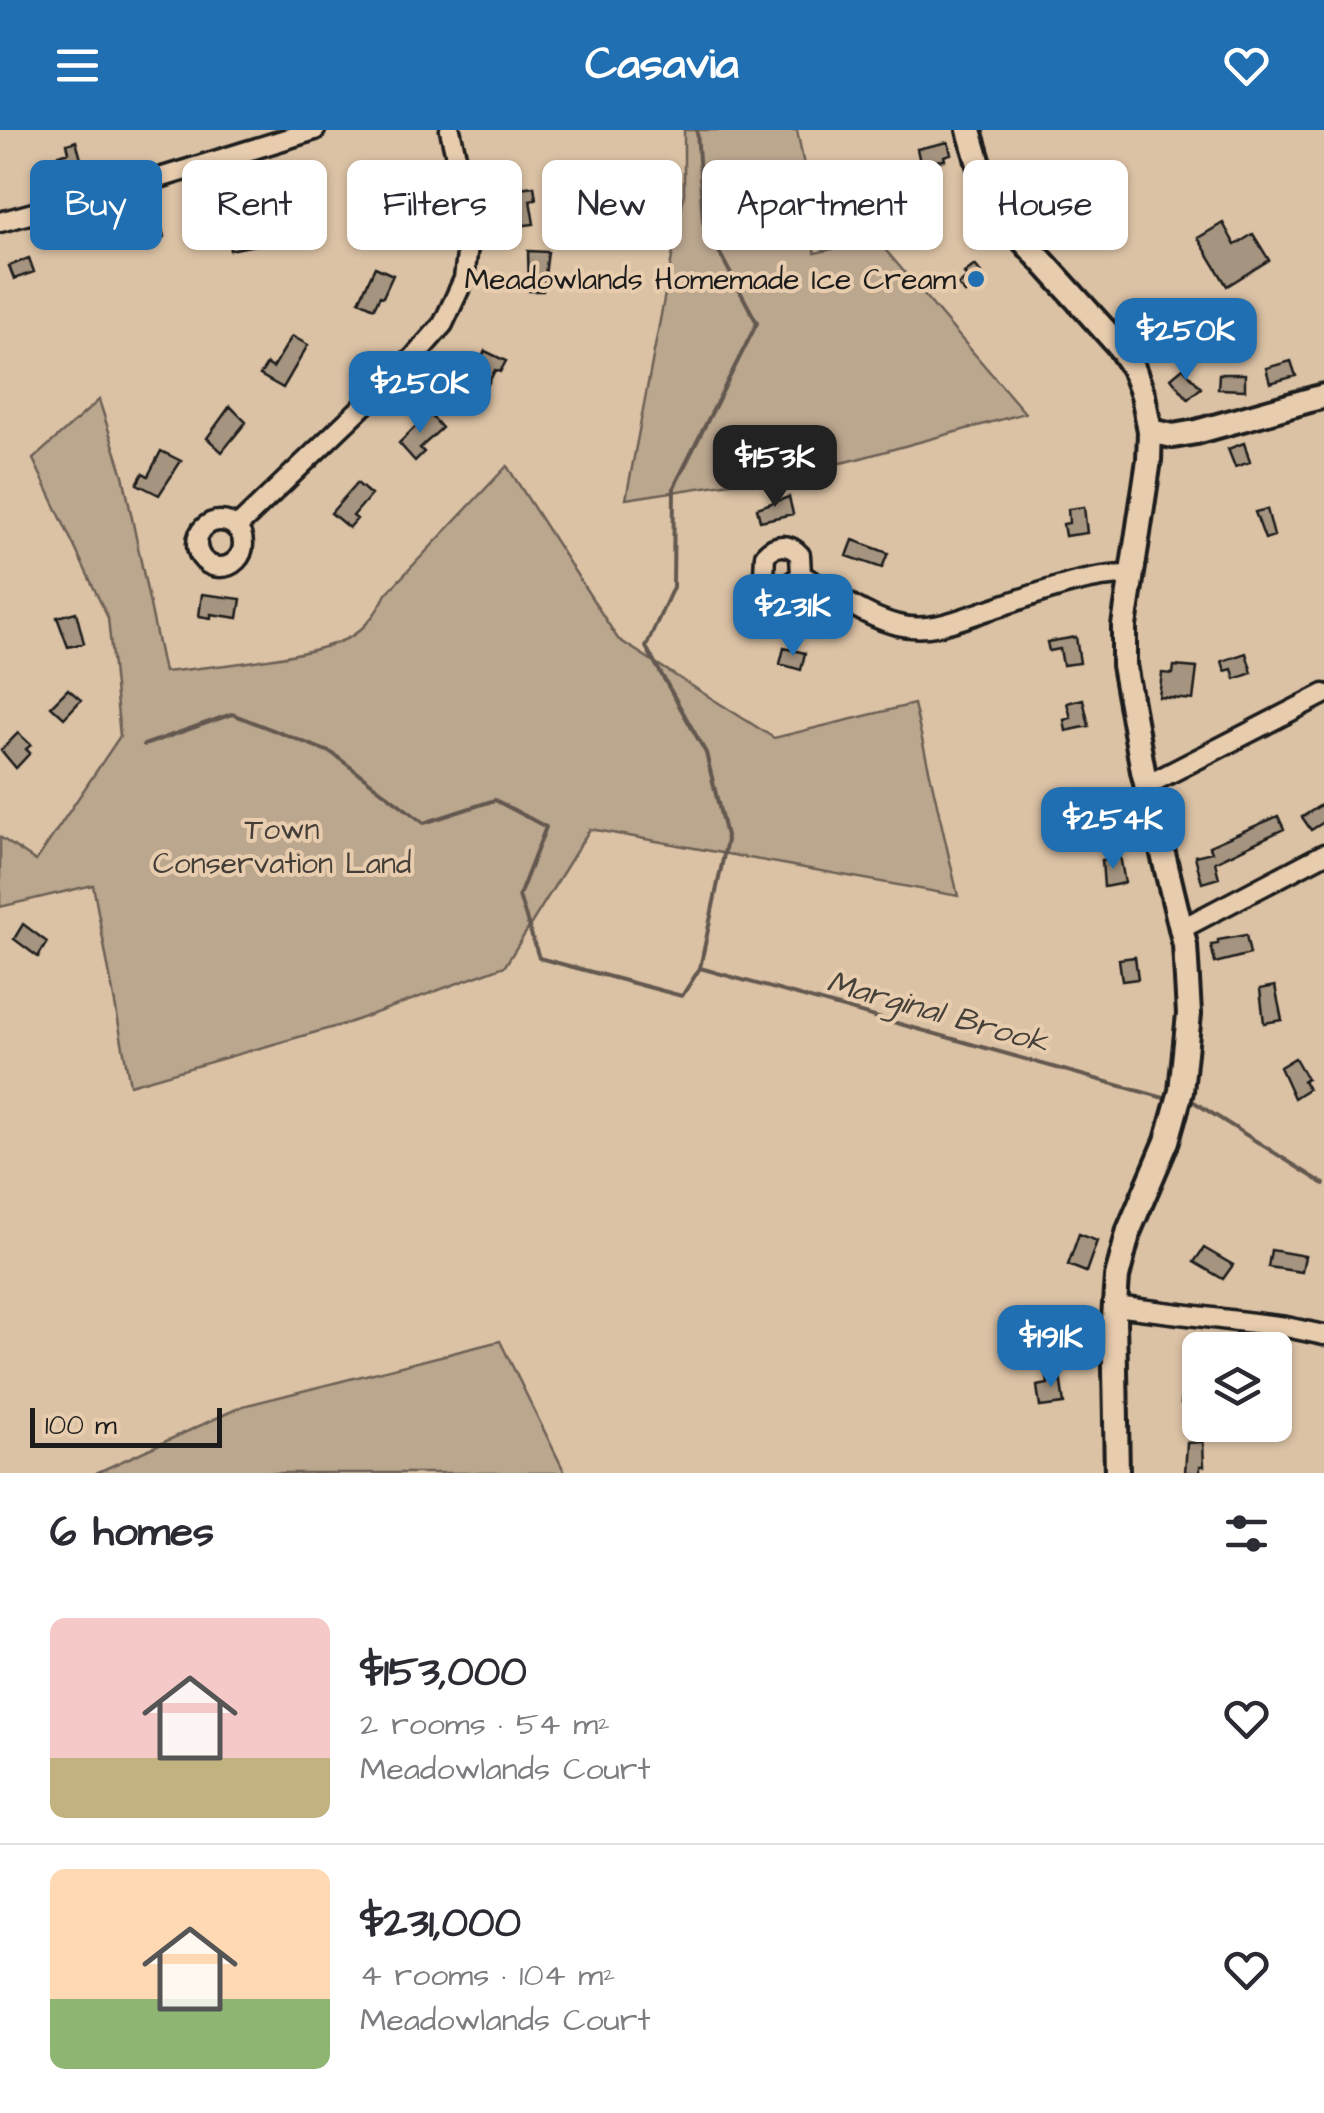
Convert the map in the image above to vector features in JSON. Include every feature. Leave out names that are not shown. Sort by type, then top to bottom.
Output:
[{"type":"main road","points":[[969,130],[983,178],[1014,230],[1118,345],[1132,368],[1143,395],[1150,430],[1124,626],[1124,665],[1190,985],[1185,1072],[1168,1141],[1128,1230],[1117,1277],[1117,1473]]},
{"type":"main road","points":[[1150,430],[1173,436],[1196,432],[1324,396]]},
{"type":"street","points":[[0,222],[315,130]]},
{"type":"street","points":[[236,528],[414,357],[443,324],[464,279],[472,221],[450,130]]},
{"type":"street","points":[[801,575],[881,619],[917,628],[946,624],[1087,580],[1132,575]]},
{"type":"street","points":[[1146,785],[1324,694]]},
{"type":"street","points":[[1181,929],[1324,854]]},
{"type":"street","points":[[1115,1306],[1324,1335]]},
{"type":"green space","points":[[684,130],[797,130],[803,160],[702,160],[702,250],[885,250],[1025,413],[850,461],[626,499],[673,250],[682,250]]},
{"type":"green space","name":"Town Conservation Land","points":[[99,400],[123,475],[164,672],[282,657],[328,646],[353,635],[370,620],[386,594],[507,466],[618,639],[774,738],[914,704],[958,896],[590,829],[505,966],[348,1023],[130,1085],[93,885],[0,907],[0,837],[36,861],[120,736],[108,618],[33,459]]},
{"type":"green space","points":[[500,1341],[565,1473],[96,1473],[243,1406]]},
{"type":"building","points":[[76,141],[81,160],[40,160],[69,152],[67,144]]},
{"type":"building","points":[[948,142],[951,154],[944,156],[945,160],[920,160],[917,149]]},
{"type":"building","points":[[534,186],[536,199],[530,200],[534,224],[522,225],[522,188]]},
{"type":"building","points":[[1223,223],[1235,245],[1253,234],[1269,260],[1227,286],[1198,238]]},
{"type":"building","points":[[528,251],[548,252],[543,291],[529,291]]},
{"type":"building","points":[[29,258],[34,272],[14,279],[9,266]]},
{"type":"building","name":"Meadowlands Homemade Ice Cream","points":[[975,265],[986,279],[965,293],[958,285],[967,278],[964,273]]},
{"type":"building","points":[[375,267],[393,275],[374,308],[359,301]]},
{"type":"building","points":[[292,336],[308,345],[283,388],[260,375],[267,364],[273,368]]},
{"type":"building","points":[[485,351],[506,361],[500,372],[495,370],[484,392],[469,384]]},
{"type":"building","points":[[1291,361],[1296,376],[1270,383],[1266,368]]},
{"type":"building","points":[[1183,368],[1201,388],[1188,399],[1171,378]]},
{"type":"building","points":[[1219,374],[1245,374],[1245,390],[1218,389]]},
{"type":"building","points":[[230,406],[246,422],[222,452],[207,438]]},
{"type":"building","points":[[429,413],[442,428],[420,448],[424,452],[415,461],[399,443]]},
{"type":"building","points":[[1244,443],[1250,462],[1235,467],[1228,449]]},
{"type":"building","points":[[161,451],[181,461],[159,495],[137,484],[143,473],[148,476]]},
{"type":"building","points":[[357,483],[371,495],[353,516],[357,519],[349,528],[331,513]]},
{"type":"building","points":[[789,497],[793,514],[760,521],[757,508]]},
{"type":"building","points":[[1084,507],[1087,533],[1065,536],[1063,524],[1069,523],[1068,509]]},
{"type":"building","points":[[1267,509],[1274,536],[1265,539],[1255,512]]},
{"type":"building","points":[[853,540],[888,553],[882,568],[847,556]]},
{"type":"building","points":[[202,594],[241,599],[238,618],[199,616]]},
{"type":"building","points":[[76,612],[84,643],[68,647],[57,617]]},
{"type":"building","points":[[1076,637],[1080,663],[1063,665],[1060,649],[1049,651],[1047,642]]},
{"type":"building","points":[[784,648],[805,653],[801,670],[780,664]]},
{"type":"building","points":[[1246,653],[1252,673],[1235,679],[1232,669],[1225,671],[1222,661]]},
{"type":"building","points":[[1174,666],[1197,668],[1193,700],[1159,697],[1162,673],[1173,674]]},
{"type":"building","points":[[68,689],[81,700],[64,718],[51,706]]},
{"type":"building","points":[[1083,699],[1089,726],[1066,731],[1064,720],[1071,718],[1067,703]]},
{"type":"building","points":[[18,733],[31,745],[26,749],[30,753],[16,768],[1,750]]},
{"type":"building","points":[[1110,801],[1116,827],[1100,831],[1096,815],[1088,817],[1086,807]]},
{"type":"building","points":[[1324,803],[1324,822],[1311,830],[1302,817]]},
{"type":"building","points":[[1278,816],[1284,829],[1215,862],[1219,878],[1202,883],[1195,856],[1212,852],[1209,846]]},
{"type":"building","points":[[1120,856],[1125,883],[1104,887],[1102,860]]},
{"type":"building","points":[[23,924],[47,942],[38,957],[14,939]]},
{"type":"building","points":[[1246,935],[1250,954],[1215,963],[1211,945]]},
{"type":"building","points":[[1135,957],[1138,979],[1122,981],[1119,959]]},
{"type":"building","points":[[1275,986],[1282,1020],[1264,1023],[1260,989]]},
{"type":"building","points":[[1295,1058],[1308,1089],[1294,1098],[1280,1067]]},
{"type":"building","points":[[1079,1234],[1097,1241],[1086,1272],[1068,1265]]},
{"type":"building","points":[[1204,1248],[1233,1265],[1223,1279],[1194,1262]]},
{"type":"building","points":[[1271,1250],[1305,1256],[1302,1272],[1268,1267]]},
{"type":"building","points":[[1059,1368],[1064,1404],[1040,1407],[1037,1386],[1048,1384],[1046,1370]]},
{"type":"building","points":[[1203,1442],[1204,1466],[1200,1466],[1200,1473],[1185,1473],[1187,1443]]},
{"type":"waterway","points":[[144,745],[232,714],[332,753],[424,823],[495,800],[546,827],[519,896],[539,958],[682,996],[700,968],[727,840],[706,753],[646,647],[673,587],[674,487],[757,323],[703,222],[697,130]]},
{"type":"waterway","name":"Marginal Brook","points":[[700,968],[1164,1098]]},
{"type":"waterway","name":"Marginal Brook","points":[[1194,1102],[1324,1184]]},
{"type":"place","name":"Meadowlands Homemade Ice Cream","points":[[976,279]]}]
